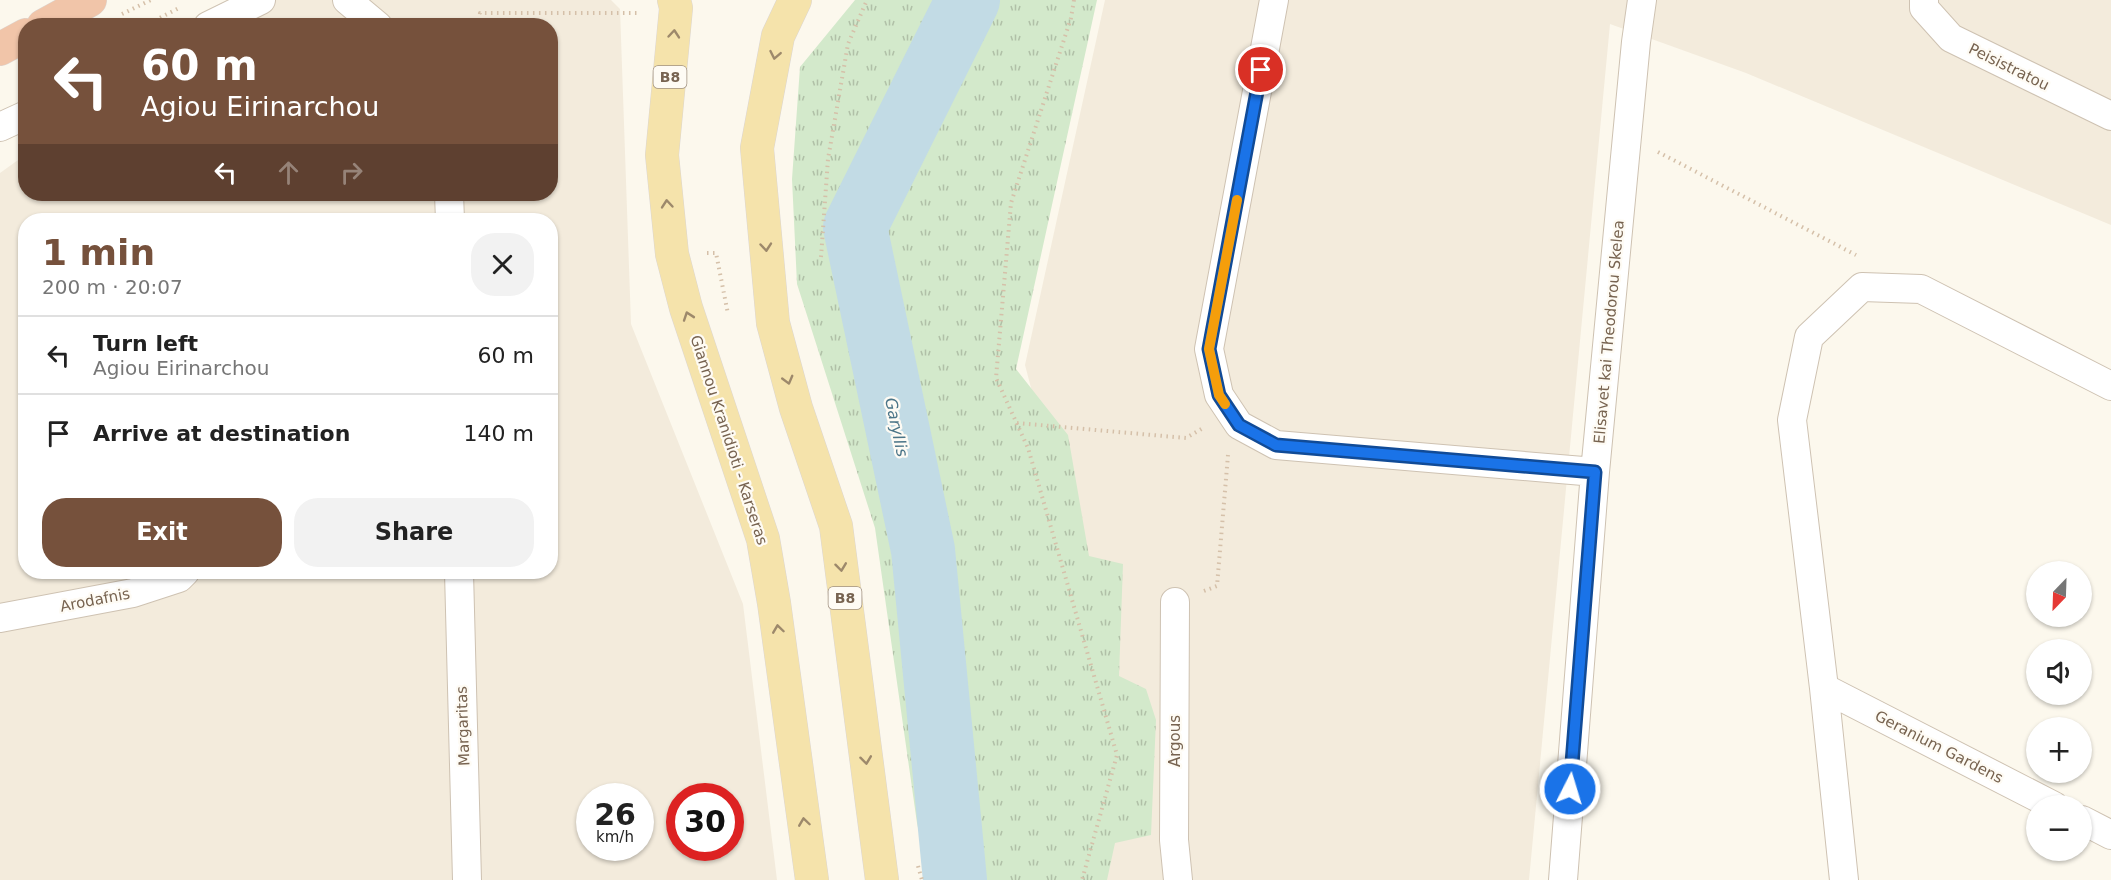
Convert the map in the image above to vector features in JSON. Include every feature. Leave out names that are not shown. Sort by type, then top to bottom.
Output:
[{"type":"highway","points":[[71,18],[102,9]]},
{"type":"highway","points":[[0,49],[18,39]]},
{"type":"main road","name":"B8","points":[[795,0],[778,36],[757,148],[773,323],[796,408],[836,526],[882,880]]},
{"type":"main road","name":"Giannou Kranidioti - Karseras","points":[[661,7],[676,8],[662,155],[672,254],[686,308],[763,539],[812,880]]},
{"type":"street","points":[[224,18],[261,0]]},
{"type":"street","points":[[347,0],[368,18]]},
{"type":"street","points":[[1274,0],[1209,349],[1219,395],[1230,412],[1239,425],[1276,445],[1595,472]]},
{"type":"street","name":"Elisavet kai Theodorou Skelea","points":[[1563,880],[1595,472],[1642,0]]},
{"type":"street","name":"Peisistratou","points":[[1924,0],[1924,8],[1951,38],[2111,116]]},
{"type":"street","points":[[0,127],[18,119]]},
{"type":"street","points":[[1844,880],[1792,420],[1809,337],[1862,287],[1921,289],[2111,386]]},
{"type":"street","name":"Arodafnis","points":[[0,618],[133,593],[176,579]]},
{"type":"street","name":"Margaritas","points":[[459,579],[467,880]]},
{"type":"street","name":"Argous","points":[[1175,602],[1174,840],[1178,880]]},
{"type":"street","name":"Geranium Gardens","points":[[1824,688],[2033,795]]},
{"type":"street","points":[[2092,825],[2111,835]]},
{"type":"path","points":[[102,9],[151,0]]},
{"type":"path","points":[[821,257],[828,159],[848,44],[867,0]]},
{"type":"path","points":[[1074,0],[1071,18],[1011,203],[996,378],[1028,448],[1117,755],[1082,880]]},
{"type":"path","points":[[159,18],[184,5]]},
{"type":"path","points":[[480,18],[480,13],[661,7]]},
{"type":"path","points":[[1628,136],[1858,256]]},
{"type":"path","points":[[706,253],[716,253],[730,325]]},
{"type":"path","points":[[1017,423],[1186,438],[1230,412]]},
{"type":"path","points":[[1217,586],[1227,460]]},
{"type":"shaded area","points":[[242,0],[611,0],[620,9],[631,324],[743,604],[777,880],[0,880],[0,173],[18,160],[18,201],[558,201],[558,18],[216,18]]},
{"type":"shaded area","points":[[1105,0],[2111,0],[2111,225],[1746,73],[1610,24],[1529,880],[1098,880],[1128,756],[1025,365]]},
{"type":"green space","points":[[855,0],[1097,0],[1016,369],[1068,435],[1089,556],[1123,564],[1119,676],[1146,689],[1156,720],[1151,835],[1115,843],[1107,880],[929,880],[917,823],[875,528],[797,284],[792,179],[800,67]]},
{"type":"waterway","name":"Garyllis","points":[[955,880],[923,550],[855,227],[968,0]]},
{"type":"slow traffic","points":[[1225,404],[1219,395],[1209,349],[1237,200]]},
{"type":"route","points":[[1261,70],[1209,349],[1219,395],[1239,425],[1276,445],[1595,472],[1570,789]]}]
